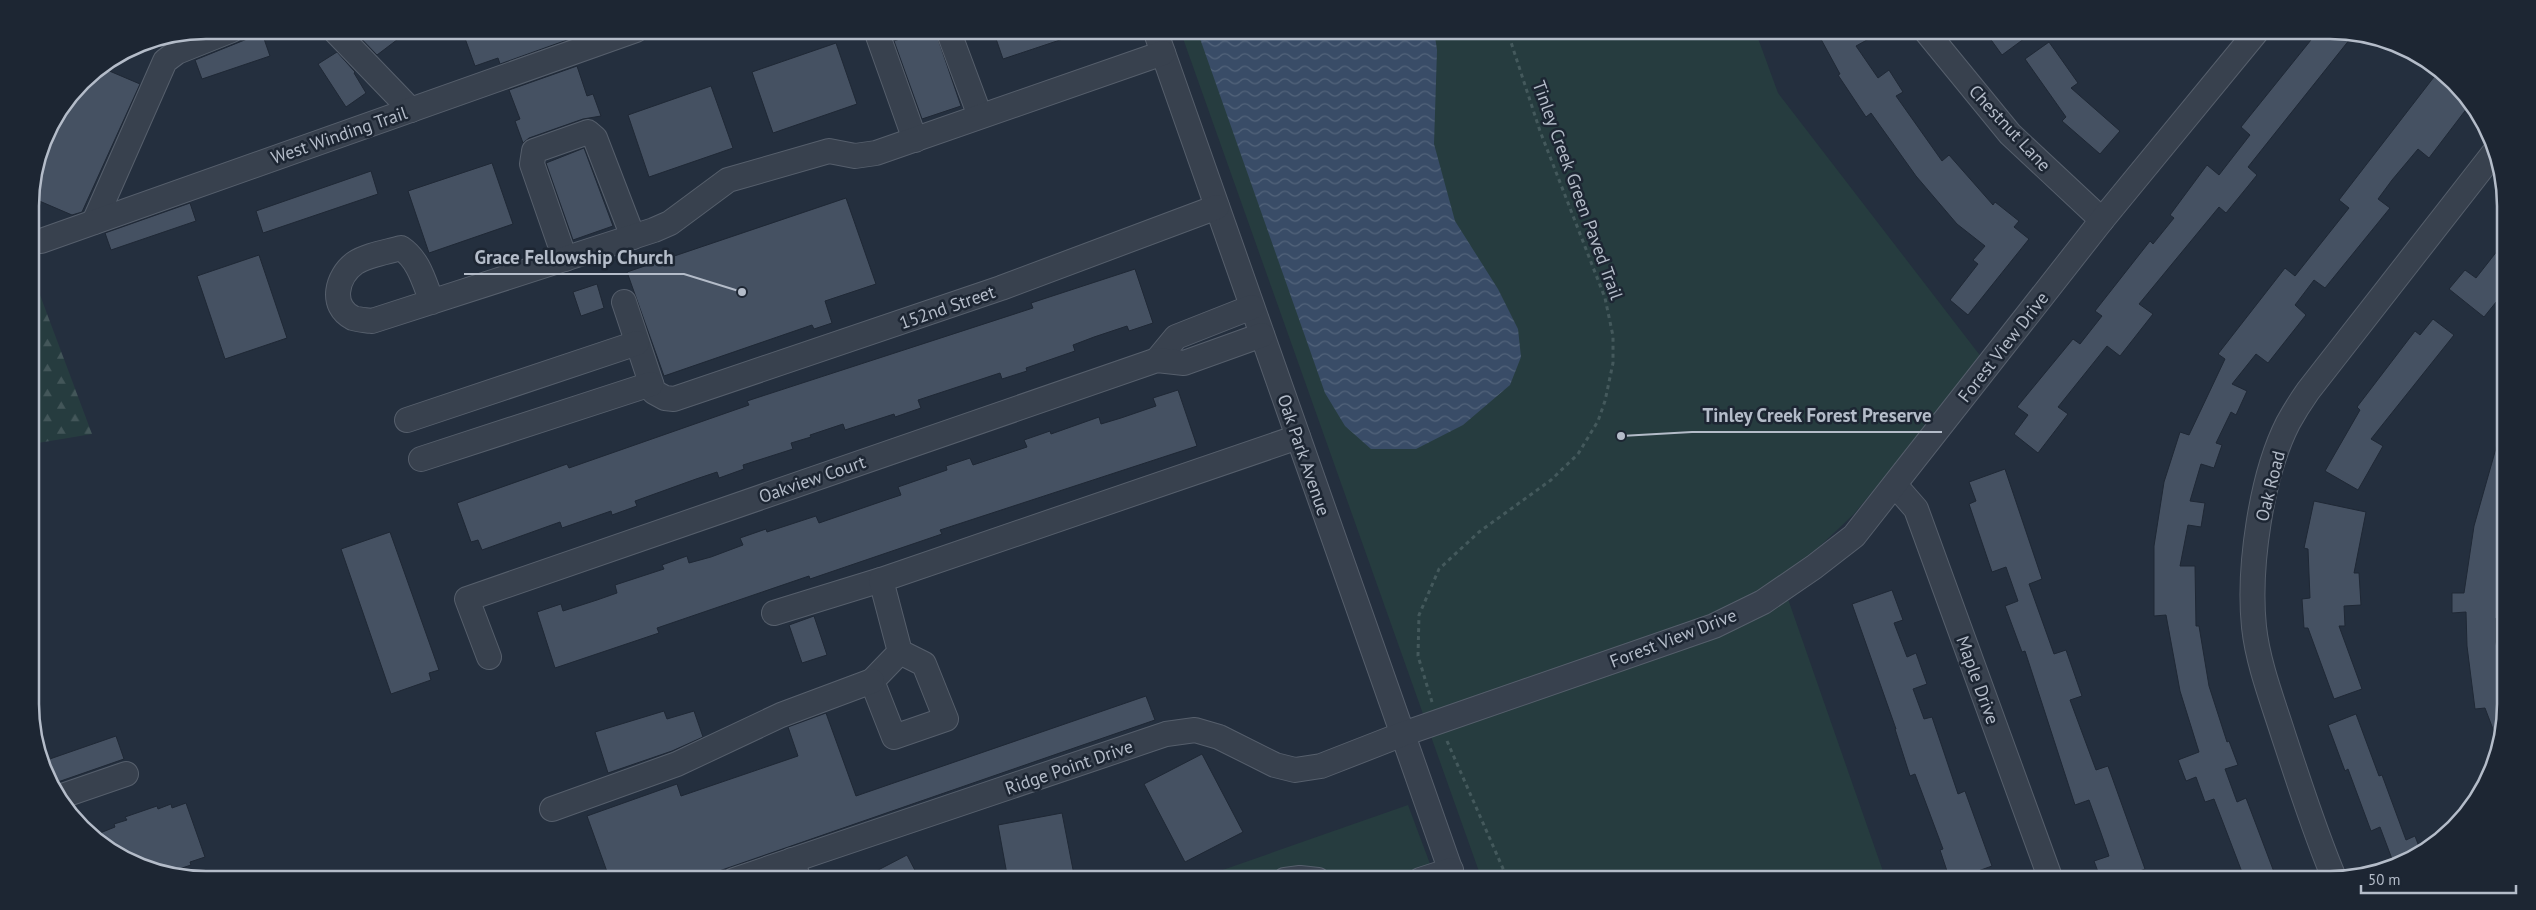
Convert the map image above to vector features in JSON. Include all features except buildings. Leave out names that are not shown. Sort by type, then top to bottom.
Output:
[{"type":"street","points":[[94,222],[165,61],[177,52],[210,39]]},
{"type":"street","points":[[343,39],[411,110]]},
{"type":"street","name":"West Winding Trail","points":[[41,240],[611,39]]},
{"type":"street","points":[[879,39],[915,140]]},
{"type":"street","points":[[951,39],[980,116]]},
{"type":"street","name":"Oak Park Avenue","points":[[1158,39],[1452,871]]},
{"type":"street","name":"Chestnut Lane","points":[[1932,39],[2010,134],[2102,220]]},
{"type":"street","name":"Forest View Drive","points":[[1403,734],[1714,626],[1763,602],[1814,567],[1854,536],[1896,485],[2102,220],[2251,39]]},
{"type":"street","points":[[432,302],[633,237],[670,223],[728,180],[829,152],[862,155],[876,153],[1163,53]]},
{"type":"street","points":[[564,259],[532,164],[534,151],[588,132],[595,138],[633,237]]},
{"type":"street","name":"Oak Road","points":[[2332,871],[2306,803],[2267,684],[2254,628],[2254,565],[2268,483],[2288,424],[2308,391],[2490,157]]},
{"type":"street","name":"152nd Street","points":[[651,384],[654,392],[665,398],[674,399],[1001,288],[1217,207]]},
{"type":"street","points":[[421,458],[651,384],[624,302]]},
{"type":"street","points":[[1157,360],[1176,337],[1252,307]]},
{"type":"street","name":"Oakview Court","points":[[489,657],[467,599],[1157,360],[1184,363],[1262,335]]},
{"type":"street","points":[[407,420],[637,343]]},
{"type":"street","points":[[774,613],[881,580],[1298,437]]},
{"type":"street","name":"Maple Drive","points":[[1896,485],[1916,509],[2048,871]]},
{"type":"street","points":[[872,680],[894,737],[946,719],[924,664],[900,652],[881,580]]},
{"type":"street","points":[[552,809],[677,764],[781,716],[872,680],[900,652]]},
{"type":"street","name":"Ridge Point Drive","points":[[795,870],[1166,734],[1196,730],[1218,737],[1275,764],[1295,770],[1321,766],[1403,734]]},
{"type":"street","points":[[66,795],[126,774]]},
{"type":"path","name":"Tinley Creek Green Paved Trail","points":[[1432,701],[1418,656],[1419,615],[1439,569],[1479,532],[1551,480],[1578,454],[1598,421],[1605,401],[1613,363],[1613,336],[1605,298],[1540,131],[1510,39]]},
{"type":"path","points":[[1449,745],[1504,871]]},
{"type":"green space","points":[[1183,39],[1758,39],[1778,93],[1982,358],[1854,514],[1819,547],[1780,576],[1883,871],[1479,871]]},
{"type":"green space","points":[[39,292],[92,434],[39,443]]},
{"type":"green space","points":[[1408,805],[1433,871],[1220,871]]},
{"type":"water","points":[[1200,39],[1435,39],[1437,50],[1434,144],[1455,221],[1498,289],[1518,329],[1521,357],[1510,385],[1463,425],[1416,449],[1371,449],[1345,426],[1325,393]]},
{"type":"place","name":"Grace Fellowship Church","points":[[742,292]]},
{"type":"place","name":"Tinley Creek Forest Preserve","points":[[1621,436]]}]
